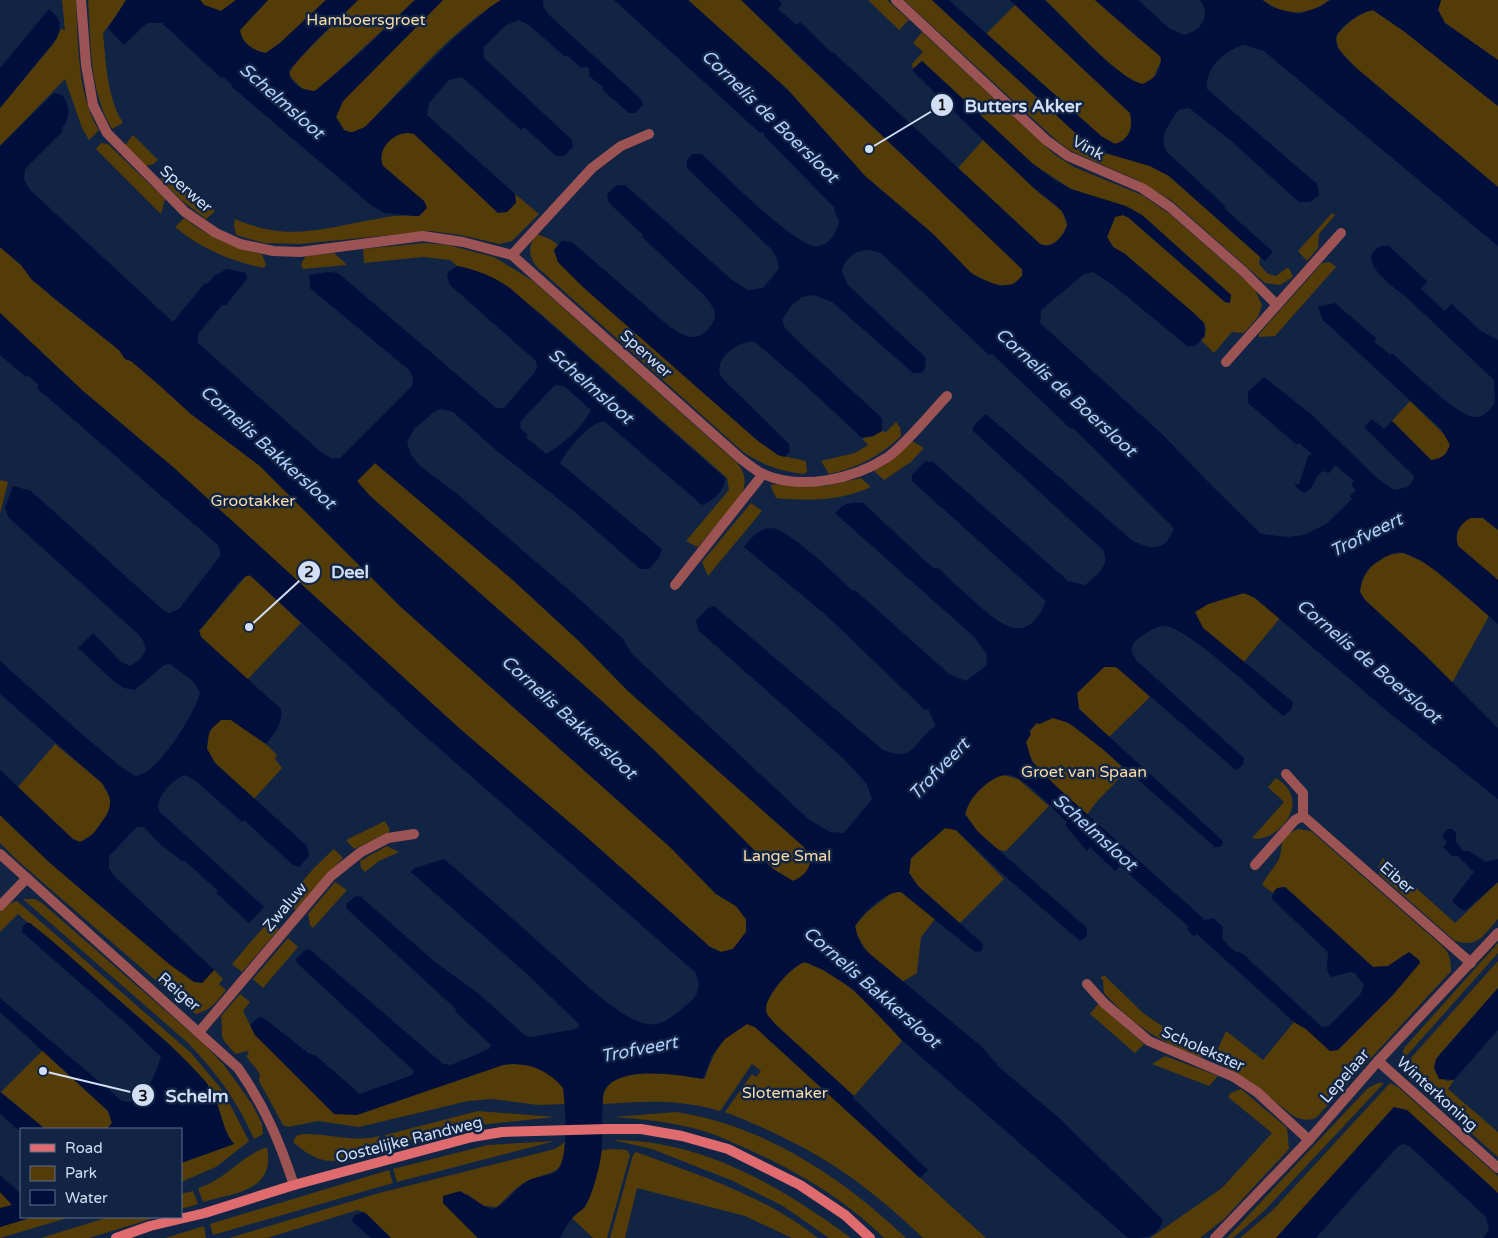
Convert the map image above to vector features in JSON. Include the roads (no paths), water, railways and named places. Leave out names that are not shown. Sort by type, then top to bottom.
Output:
[{"type":"street","name":"Sperwer","points":[[81,0],[89,81],[94,105],[106,133],[185,212],[216,233],[240,244],[273,251],[300,252],[423,236],[463,242],[512,255],[741,459],[763,474],[792,480],[824,481],[841,479],[865,469],[889,456],[947,396]]},
{"type":"street","name":"Vink","points":[[896,0],[1046,140],[1068,156],[1142,188],[1170,207],[1244,272],[1277,305]]},
{"type":"street","points":[[512,255],[592,168],[620,146],[649,134]]},
{"type":"street","points":[[1226,362],[1341,233]]},
{"type":"street","points":[[675,585],[763,474]]},
{"type":"street","points":[[1255,865],[1295,820],[1303,816],[1303,793],[1286,774]]},
{"type":"street","name":"Eiber","points":[[1303,816],[1470,963]]},
{"type":"street","name":"Zwaluw","points":[[200,1031],[330,876],[361,852],[388,838],[414,834]]},
{"type":"street","name":"Reiger","points":[[0,854],[200,1031],[238,1068],[262,1103],[278,1136],[294,1185]]},
{"type":"street","points":[[0,906],[27,878]]},
{"type":"street","name":"Lepelaar","points":[[1215,1238],[1309,1140],[1378,1062],[1498,933]]},
{"type":"street","name":"Scholekster","points":[[1087,984],[1104,1003],[1149,1041],[1234,1077],[1257,1092],[1309,1140]]},
{"type":"street","name":"Winterkoning","points":[[1378,1062],[1498,1168]]},
{"type":"street","name":"Oostelijke Randweg","points":[[116,1238],[150,1226],[205,1214],[294,1185],[472,1137],[502,1132],[607,1128],[641,1129],[682,1136],[728,1149],[800,1185],[845,1215],[870,1238]]},
{"type":"water","name":"Schelmsloot","points":[[126,0],[200,0],[204,5],[221,11],[236,0],[268,0],[240,30],[243,39],[249,46],[266,53],[280,43],[326,0],[358,0],[314,42],[289,71],[294,83],[306,90],[315,91],[359,54],[415,0],[443,0],[343,101],[336,117],[344,130],[350,133],[365,127],[452,40],[490,7],[501,0],[543,0],[543,6],[549,15],[641,99],[643,105],[635,113],[629,113],[529,25],[519,20],[506,25],[484,47],[483,57],[572,140],[573,147],[564,156],[556,156],[524,127],[521,130],[462,77],[449,80],[429,103],[427,115],[515,194],[516,203],[507,212],[498,213],[414,134],[407,133],[401,134],[389,141],[385,146],[381,159],[383,166],[424,201],[427,208],[419,216],[385,213],[372,206],[232,87],[222,76],[221,78],[162,23],[147,23],[124,45],[108,28]]},
{"type":"water","points":[[614,0],[688,0],[788,90],[865,176],[933,234],[971,273],[981,279],[1000,286],[1014,284],[1022,276],[1023,270],[741,0],[778,0],[782,4],[778,9],[797,25],[800,22],[1040,244],[1049,246],[1055,243],[1065,232],[1067,221],[1062,211],[1036,190],[913,71],[922,61],[1033,164],[1056,181],[1071,189],[1126,206],[1142,215],[1231,295],[1230,303],[1225,302],[1129,218],[1123,215],[1115,217],[1107,237],[1113,247],[1125,254],[1195,314],[1204,323],[1205,336],[1195,346],[1187,346],[1113,285],[1093,272],[1084,274],[1041,310],[1040,323],[1163,435],[1261,534],[1287,537],[1304,535],[1326,524],[1352,499],[1350,496],[1356,490],[1351,485],[1354,481],[1335,465],[1329,473],[1323,471],[1320,473],[1311,488],[1305,493],[1298,489],[1294,484],[1299,485],[1308,456],[1312,454],[1299,443],[1297,445],[1248,403],[1248,392],[1264,377],[1312,415],[1378,479],[1394,490],[1408,487],[1414,479],[1413,475],[1364,427],[1372,419],[1384,429],[1392,421],[1431,460],[1443,456],[1450,445],[1441,429],[1323,320],[1318,307],[1335,303],[1376,338],[1374,341],[1390,355],[1392,353],[1444,400],[1466,414],[1474,417],[1484,415],[1495,403],[1494,380],[1404,295],[1381,276],[1372,263],[1372,256],[1375,250],[1381,246],[1389,246],[1481,331],[1498,340],[1498,530],[1483,518],[1470,518],[1460,527],[1457,537],[1458,546],[1498,580],[1498,624],[1438,573],[1414,557],[1404,553],[1390,554],[1371,567],[1363,578],[1360,592],[1365,600],[1423,653],[1498,728],[1498,799],[1392,715],[1255,598],[1244,593],[1208,604],[1195,612],[1203,628],[1293,702],[1291,710],[1283,716],[1207,650],[1175,629],[1164,626],[1156,627],[1134,642],[1131,650],[1136,660],[1244,758],[1243,765],[1236,770],[1116,667],[1104,667],[1077,693],[1079,709],[1222,840],[1223,843],[1220,847],[1215,847],[1104,750],[1069,723],[1053,718],[1039,724],[1037,723],[1029,731],[1031,734],[1026,742],[1032,762],[1057,787],[1205,920],[1213,918],[1223,927],[1222,938],[1228,945],[1236,952],[1242,953],[1322,1027],[1329,1026],[1360,995],[1364,985],[1355,973],[1350,972],[1332,977],[1330,975],[1327,966],[1328,952],[1273,900],[1272,896],[1277,888],[1285,887],[1373,967],[1388,966],[1409,952],[1419,960],[1420,963],[1392,996],[1338,1050],[1330,1051],[1306,1029],[1294,1022],[1197,934],[1194,936],[1187,930],[1189,927],[1120,866],[1115,871],[1090,847],[1087,851],[1065,825],[1067,822],[1047,802],[1016,777],[1009,775],[999,776],[977,792],[968,805],[965,814],[977,831],[1087,928],[1087,936],[1080,941],[1006,877],[956,830],[945,828],[911,858],[909,873],[918,886],[983,944],[982,951],[975,952],[901,892],[888,895],[875,903],[855,926],[864,949],[982,1047],[999,1067],[1059,1118],[1163,1220],[1158,1230],[1150,1236],[1128,1238],[905,1043],[853,989],[823,970],[805,962],[787,974],[775,989],[767,1003],[767,1014],[776,1025],[854,1096],[853,1098],[928,1170],[920,1178],[755,1027],[747,1024],[725,1039],[712,1055],[703,1079],[662,1074],[630,1075],[616,1079],[607,1087],[603,1098],[601,1155],[594,1186],[585,1206],[575,1215],[560,1238],[478,1238],[443,1203],[443,1196],[460,1191],[484,1206],[493,1209],[502,1204],[526,1182],[556,1172],[563,1157],[565,1145],[563,1088],[551,1076],[536,1068],[520,1064],[503,1065],[357,1115],[334,1114],[255,1035],[250,1025],[259,1017],[264,1018],[308,1053],[316,1056],[360,1094],[412,1075],[414,1071],[297,963],[296,959],[305,950],[309,949],[443,1064],[451,1065],[489,1049],[491,1045],[455,1011],[456,1009],[347,909],[346,904],[356,896],[361,897],[435,962],[479,994],[526,1036],[532,1037],[576,1029],[580,1025],[526,973],[411,872],[415,868],[444,859],[593,991],[622,1013],[635,1020],[653,1024],[665,1021],[676,1014],[698,992],[697,976],[695,972],[417,729],[250,575],[244,577],[238,583],[199,631],[201,637],[281,709],[281,719],[275,732],[266,744],[231,720],[221,720],[209,731],[207,749],[215,763],[307,846],[309,856],[299,867],[293,865],[244,820],[242,822],[197,782],[185,775],[175,780],[162,795],[159,800],[159,811],[264,907],[249,923],[183,862],[161,845],[144,827],[137,827],[109,856],[109,868],[114,876],[214,970],[202,983],[194,982],[169,964],[50,863],[0,815],[0,770],[74,840],[80,842],[90,837],[105,818],[108,813],[110,798],[102,783],[0,694],[0,661],[77,730],[121,767],[135,776],[144,773],[164,755],[183,728],[200,693],[194,682],[170,664],[164,665],[135,690],[124,688],[78,648],[93,633],[121,662],[130,666],[140,659],[146,650],[143,640],[138,634],[9,518],[5,508],[13,486],[31,491],[163,610],[169,613],[179,609],[221,555],[218,545],[37,388],[39,386],[28,375],[26,377],[0,355],[0,313],[83,391],[174,468],[460,729],[583,834],[710,947],[721,952],[733,949],[746,932],[746,919],[736,906],[716,894],[670,847],[401,607],[260,466],[191,414],[131,361],[125,359],[119,350],[32,280],[21,265],[0,247],[0,146],[54,93],[62,95],[67,104],[68,117],[61,130],[63,131],[25,169],[24,179],[29,189],[173,322],[205,283],[207,284],[214,276],[227,269],[246,273],[247,279],[226,305],[222,305],[198,334],[198,343],[322,453],[331,458],[340,458],[412,386],[413,377],[409,370],[310,288],[309,275],[329,272],[338,273],[496,408],[504,408],[534,373],[537,368],[536,361],[450,285],[447,277],[448,272],[457,266],[464,267],[485,274],[510,288],[725,478],[721,491],[702,505],[604,421],[585,432],[573,444],[560,463],[662,549],[659,558],[649,569],[640,569],[575,512],[496,450],[453,412],[441,409],[434,412],[414,429],[407,442],[411,455],[420,466],[456,493],[585,604],[623,639],[631,653],[808,819],[830,832],[844,833],[872,799],[866,783],[845,760],[698,630],[696,621],[707,609],[714,606],[883,750],[902,754],[909,752],[936,726],[928,709],[925,710],[826,615],[744,547],[753,537],[762,530],[771,528],[789,536],[853,591],[855,590],[949,674],[966,681],[986,666],[987,654],[973,636],[835,513],[841,507],[851,503],[863,503],[933,568],[938,568],[995,618],[1014,628],[1022,628],[1031,624],[1039,615],[1046,601],[912,481],[912,475],[925,461],[933,462],[1068,581],[1085,585],[1102,570],[1105,556],[1103,550],[972,430],[975,424],[986,414],[1133,541],[1147,546],[1158,546],[1167,541],[1174,528],[1073,428],[1071,429],[992,354],[989,355],[882,254],[871,250],[855,253],[843,266],[842,272],[848,285],[926,358],[925,369],[921,373],[913,373],[832,302],[814,295],[802,297],[791,306],[782,320],[785,328],[802,345],[882,418],[882,431],[873,436],[862,438],[755,342],[741,344],[727,353],[722,359],[720,372],[723,379],[789,444],[790,451],[785,457],[778,455],[757,440],[583,287],[558,262],[554,250],[562,241],[572,242],[670,327],[692,337],[704,333],[711,326],[715,317],[711,304],[705,296],[609,206],[607,194],[616,186],[625,185],[732,280],[748,290],[763,288],[779,269],[777,259],[772,250],[687,168],[687,160],[692,154],[702,154],[775,221],[805,243],[815,246],[824,244],[832,238],[839,221],[834,210],[835,208],[764,136],[764,133],[759,132]],"holes":[[[555,385],[564,386],[591,410],[572,435],[546,454],[526,437],[528,435],[521,429],[520,422]],[[375,463],[514,581],[580,642],[628,691],[804,847],[810,857],[807,871],[793,881],[773,869],[604,703],[370,496],[357,481]]]},
{"type":"water","points":[[932,0],[949,0],[1101,136],[1115,144],[1125,139],[1130,132],[1130,113],[1010,0],[1045,0],[1107,61],[1132,80],[1143,84],[1157,74],[1161,57],[1095,0],[1138,0],[1169,28],[1184,35],[1195,30],[1203,22],[1205,12],[1200,0],[1262,0],[1274,8],[1299,14],[1320,7],[1330,0],[1441,0],[1438,10],[1445,23],[1498,60],[1498,106],[1405,32],[1373,10],[1355,17],[1344,26],[1339,31],[1336,42],[1346,59],[1498,187],[1498,246],[1264,51],[1245,45],[1230,51],[1218,61],[1209,74],[1207,89],[1317,184],[1319,195],[1310,202],[1299,202],[1230,140],[1189,108],[1178,110],[1165,131],[1163,142],[1168,153],[1225,206],[1225,209],[1273,252],[1265,261],[1169,176],[1150,166],[1102,152],[1082,139]]},
{"type":"water","points":[[49,9],[56,15],[59,22],[57,38],[0,108],[0,68]]},
{"type":"water","points":[[1448,829],[1452,829],[1456,833],[1456,842],[1463,851],[1469,851],[1486,862],[1498,859],[1498,882],[1465,911],[1452,901],[1474,872],[1458,856],[1452,856],[1443,847],[1447,843],[1442,835]]},
{"type":"water","points":[[30,923],[185,1059],[210,1088],[229,1137],[234,1144],[182,1163],[182,1128],[108,1128],[112,1123],[108,1111],[0,1012],[0,998],[122,1101],[130,1102],[143,1094],[152,1080],[161,1057],[127,1024],[22,932],[23,926]]},
{"type":"water","points":[[1498,988],[1498,1030],[1454,1080],[1439,1079],[1434,1068],[1436,1059]]},
{"type":"water","points":[[0,1092],[44,1128],[20,1128],[20,1131],[0,1114]]},
{"type":"water","points":[[1394,1107],[1407,1110],[1498,1193],[1498,1238],[1483,1238],[1489,1230],[1486,1217],[1409,1146],[1403,1144],[1398,1146],[1316,1238],[1276,1238]]},
{"type":"water","points":[[0,1175],[20,1193],[20,1218],[30,1218],[0,1227],[0,1208],[12,1205],[0,1192]]},
{"type":"water","points":[[364,1212],[391,1238],[371,1238],[353,1222],[352,1220],[355,1215]]},
{"type":"place","name":"Butters Akker","points":[[869,149]]},
{"type":"place","name":"Deel","points":[[249,627]]},
{"type":"place","name":"Schelm","points":[[43,1071]]},
{"type":"park label","name":"Hamboersgroet","points":[[366,20]]},
{"type":"park label","name":"Grootakker","points":[[253,501]]},
{"type":"park label","name":"Groet van Spaan","points":[[1084,772]]},
{"type":"park label","name":"Lange Smal","points":[[787,856]]},
{"type":"park label","name":"Slotemaker","points":[[785,1093]]},
{"type":"water label","name":"Cornelis de Boersloot","points":[[770,116]]},
{"type":"water label","name":"Cornelis de Boersloot","points":[[1066,392]]},
{"type":"water label","name":"Cornelis Bakkersloot","points":[[268,447]]},
{"type":"water label","name":"Trofveert","points":[[1366,535]]},
{"type":"water label","name":"Cornelis de Boersloot","points":[[1369,661]]},
{"type":"water label","name":"Cornelis Bakkersloot","points":[[569,717]]},
{"type":"water label","name":"Trofveert","points":[[939,769]]},
{"type":"water label","name":"Cornelis Bakkersloot","points":[[872,987]]},
{"type":"water label","name":"Trofveert","points":[[639,1049]]}]
